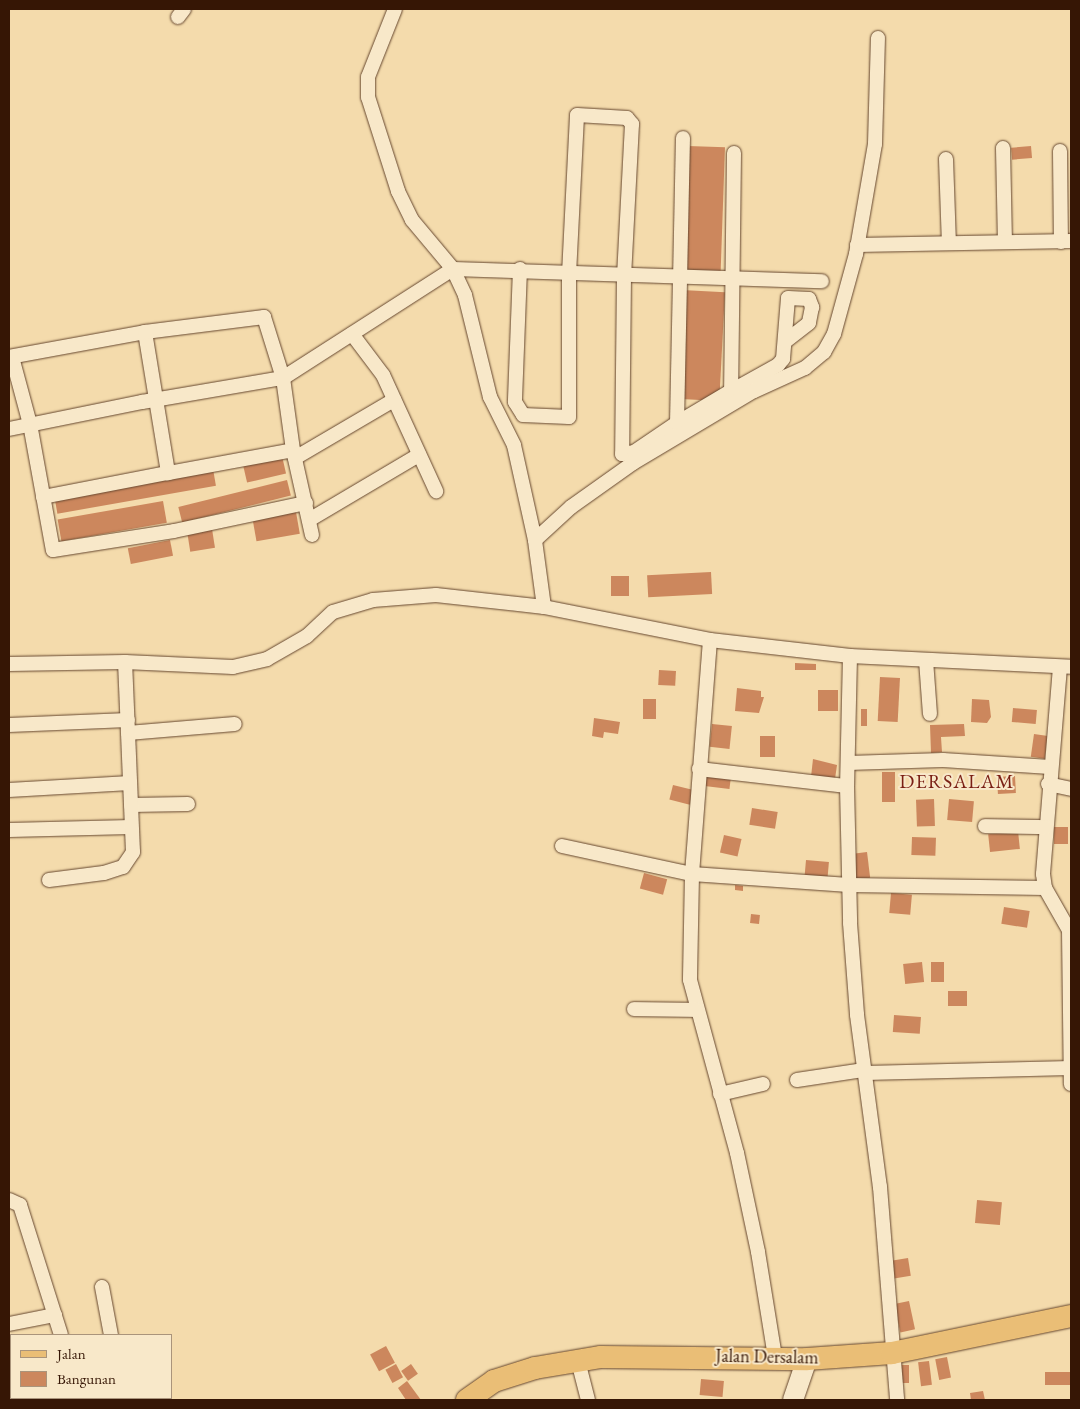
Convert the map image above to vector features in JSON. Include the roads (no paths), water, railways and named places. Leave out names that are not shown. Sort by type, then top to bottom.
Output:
[{"type":"main road","name":"Jalan Dersalam","points":[[467,1400],[494,1381],[535,1368],[601,1357],[775,1357],[807,1359],[892,1353],[1071,1316]]},
{"type":"street","points":[[395,9],[368,77],[368,97],[398,192],[412,220],[453,269],[464,295],[490,397],[514,445],[535,540],[544,607]]},
{"type":"street","points":[[535,540],[571,507],[633,463],[754,391],[805,368],[824,352],[834,334],[857,245],[875,144],[878,38]]},
{"type":"street","points":[[520,269],[515,402],[523,416],[569,417],[569,274],[577,115],[627,118],[632,124],[624,276],[622,454],[634,452],[677,423],[778,366],[783,359],[786,341]]},
{"type":"street","points":[[677,423],[678,278],[684,138]]},
{"type":"street","points":[[1002,148],[1004,242]]},
{"type":"street","points":[[857,245],[1066,242],[1060,151]]},
{"type":"street","points":[[731,391],[734,153]]},
{"type":"street","points":[[946,159],[949,243]]},
{"type":"street","points":[[9,429],[158,399],[283,378],[453,269],[520,269],[569,274],[732,281],[822,282]]},
{"type":"street","points":[[306,502],[174,531],[53,550],[30,424],[10,357],[144,332],[264,317],[283,378],[294,454],[306,502],[312,535]]},
{"type":"street","points":[[144,332],[158,399],[168,473]]},
{"type":"street","points":[[352,334],[382,375],[436,491]]},
{"type":"street","points":[[43,497],[168,473],[294,454],[394,400]]},
{"type":"street","points":[[309,520],[419,455]]},
{"type":"street","points":[[9,664],[125,662],[233,667],[268,659],[307,636],[332,612],[373,600],[436,595],[544,607],[710,640],[850,656],[1066,667],[1048,784],[1045,827],[1045,888],[1069,930],[1071,1084]]},
{"type":"street","points":[[710,640],[699,769],[689,953],[696,1010],[737,1153],[756,1243],[775,1357]]},
{"type":"street","points":[[850,656],[847,786],[849,885],[857,1015],[880,1187],[897,1400]]},
{"type":"street","points":[[926,660],[930,714]]},
{"type":"street","points":[[49,880],[104,873],[123,867],[133,852],[125,662]]},
{"type":"street","points":[[9,725],[128,727],[236,724]]},
{"type":"street","points":[[848,763],[942,760],[1050,767]]},
{"type":"street","points":[[699,769],[847,786]]},
{"type":"street","points":[[9,790],[130,783]]},
{"type":"street","points":[[1048,784],[1071,789]]},
{"type":"street","points":[[131,805],[188,804]]},
{"type":"street","points":[[9,830],[131,826]]},
{"type":"street","points":[[985,826],[1045,827]]},
{"type":"street","points":[[562,846],[692,874],[849,885],[1045,888]]},
{"type":"street","points":[[634,1009],[696,1010]]},
{"type":"street","points":[[797,1080],[865,1072],[1070,1068]]},
{"type":"street","points":[[720,1094],[763,1084]]},
{"type":"street","points":[[9,1200],[20,1204],[61,1334]]},
{"type":"street","points":[[102,1287],[111,1334]]},
{"type":"street","points":[[9,1324],[55,1315]]},
{"type":"street","points":[[793,1400],[807,1359]]},
{"type":"street","points":[[578,1361],[588,1400]]},
{"type":"district","name":"DERSALAM","points":[[957,781]]}]
